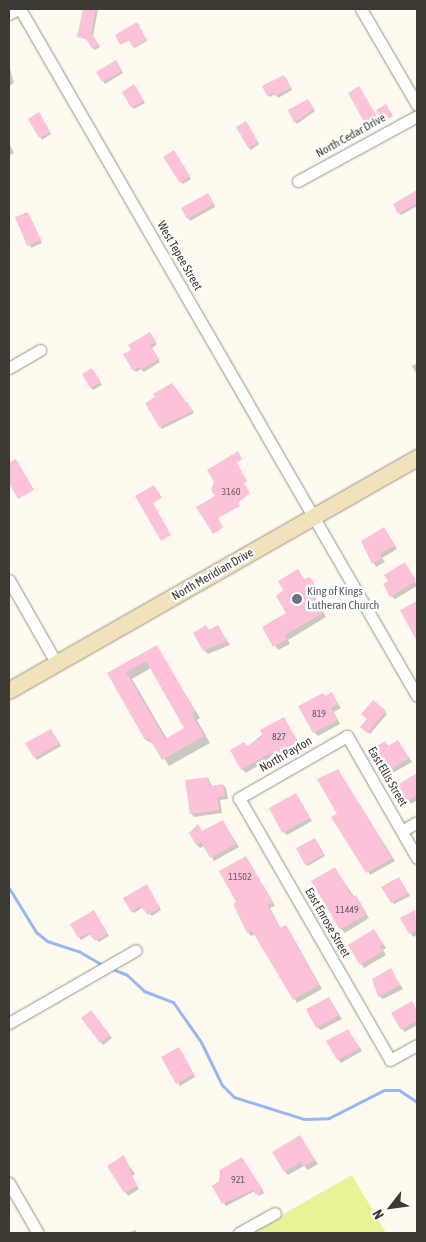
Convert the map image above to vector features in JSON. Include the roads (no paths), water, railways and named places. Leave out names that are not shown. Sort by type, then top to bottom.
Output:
[{"type":"street","points":[[9,14],[19,9]]},
{"type":"street","name":"West Tepee Street","points":[[19,9],[417,696]]},
{"type":"street","points":[[361,9],[417,105]]},
{"type":"street","name":"North Cedar Drive","points":[[298,181],[417,116]]},
{"type":"street","points":[[9,368],[40,350]]},
{"type":"street","name":"North Meridian Drive","points":[[9,691],[417,458]]},
{"type":"street","points":[[9,580],[57,664]]},
{"type":"street","name":"North Payton","points":[[239,798],[347,736]]},
{"type":"street","name":"East Ellis Street","points":[[347,736],[417,858]]},
{"type":"street","name":"East Enrose Street","points":[[239,798],[390,1060],[417,1045]]},
{"type":"street","points":[[402,831],[417,822]]},
{"type":"street","points":[[9,1023],[136,950]]},
{"type":"street","points":[[9,1183],[38,1233]]},
{"type":"street","points":[[240,1233],[275,1213]]},
{"type":"waterway","points":[[9,888],[36,932],[47,941],[80,952],[104,966]]},
{"type":"waterway","points":[[110,968],[127,975],[144,991],[173,1002],[201,1042],[222,1085],[234,1097],[304,1119],[329,1118],[384,1090],[399,1090],[417,1102]]},
{"type":"place","name":"King of Kings Lutheran Church","points":[[297,599]]}]
